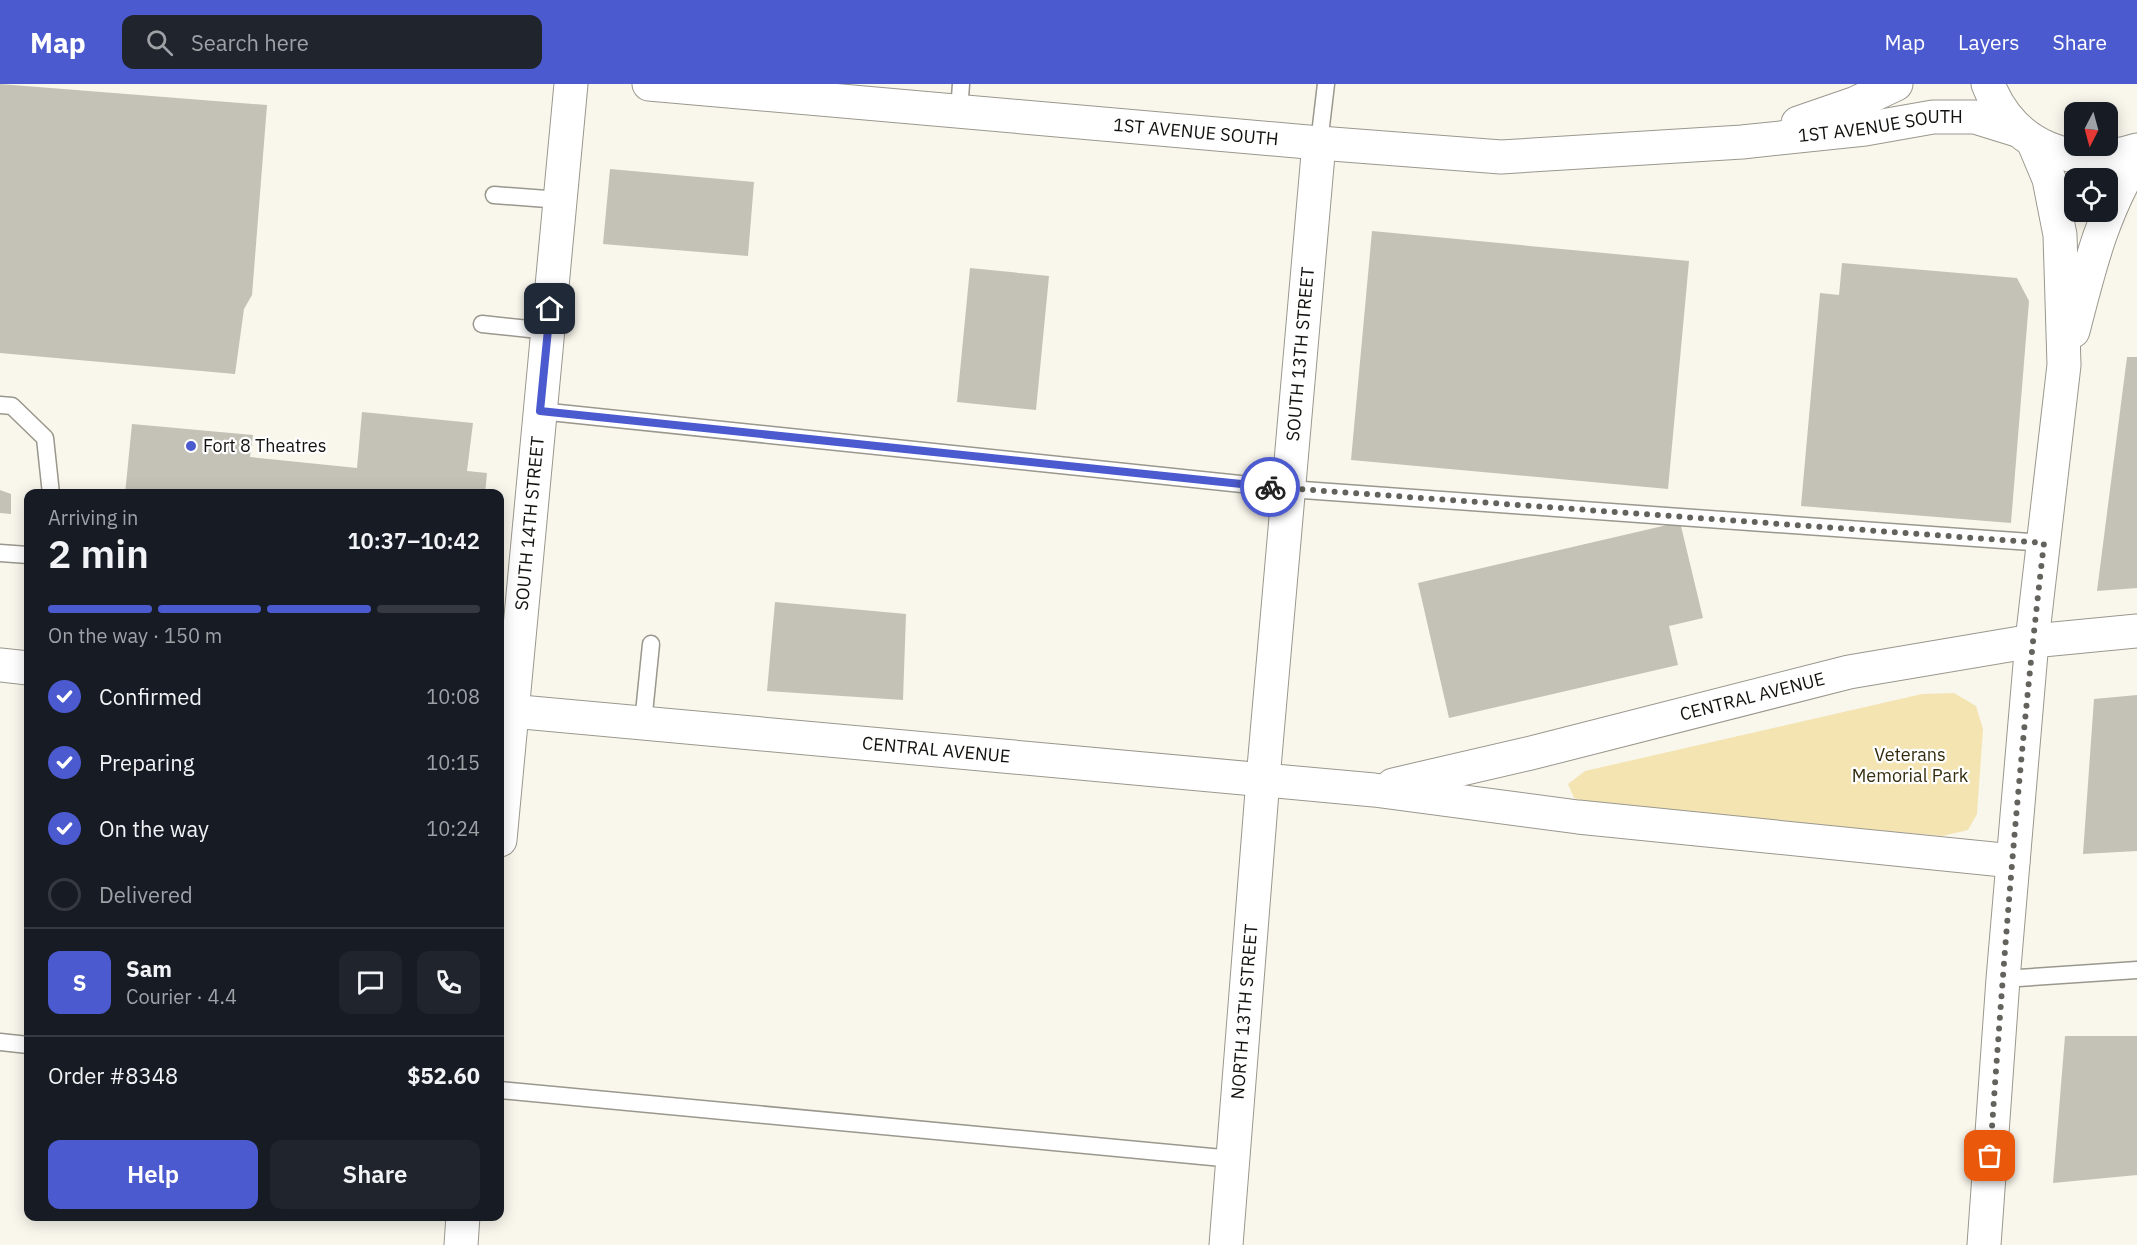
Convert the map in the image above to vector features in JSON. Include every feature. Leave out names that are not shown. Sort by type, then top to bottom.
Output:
[{"type":"main road","name":"SOUTH 14TH STREET","points":[[504,754],[506,711],[540,411],[571,84]]},
{"type":"main road","name":"1ST AVENUE SOUTH","points":[[649,84],[960,98],[1319,143],[1501,157],[1742,142],[1865,129],[1933,117],[1975,117],[2025,135],[2058,153],[2087,158],[2116,157],[2137,150]]},
{"type":"main road","name":"1ST AVENUE SOUTH","points":[[1742,142],[1856,103],[1896,84]]},
{"type":"main road","points":[[1984,1245],[2003,979],[2032,642],[2064,365],[2060,235],[2049,179],[2025,135],[1994,99],[1988,84]]},
{"type":"main road","name":"SOUTH 13TH STREET","points":[[1263,779],[1319,143]]},
{"type":"main road","points":[[2064,365],[2098,238],[2121,182],[2137,158]]},
{"type":"main road","name":"CENTRAL AVENUE","points":[[1374,790],[1531,753],[1849,672],[2032,642],[2137,631]]},
{"type":"main road","points":[[0,665],[24,668]]},
{"type":"main road","name":"CENTRAL AVENUE","points":[[506,711],[1374,790],[1578,817],[2013,861]]},
{"type":"main road","name":"NORTH 13TH STREET","points":[[1226,1245],[1263,779]]},
{"type":"main road","points":[[461,1245],[463,1221]]},
{"type":"lane","points":[[1319,143],[1326,84]]},
{"type":"lane","points":[[494,195],[560,200]]},
{"type":"lane","points":[[482,324],[548,331]]},
{"type":"lane","points":[[0,405],[12,406],[45,438],[50,489]]},
{"type":"lane","points":[[540,411],[1289,489],[2044,543]]},
{"type":"lane","points":[[0,553],[24,555]]},
{"type":"lane","points":[[643,723],[651,644]]},
{"type":"lane","points":[[2003,979],[2137,970]]},
{"type":"lane","points":[[0,1042],[24,1045]]},
{"type":"lane","points":[[504,1090],[1233,1160]]},
{"type":"green space","name":"Veterans Memorial Park","points":[[1954,693],[1976,706],[1983,729],[1977,814],[1968,830],[1942,836],[1598,805],[1574,798],[1568,784],[1585,771],[1922,694]]},
{"type":"building","points":[[0,84],[267,105],[252,295],[244,309],[235,374],[0,353]]},
{"type":"building","points":[[610,169],[754,182],[748,256],[603,244]]},
{"type":"building","points":[[1372,231],[1689,261],[1668,489],[1351,460]]},
{"type":"building","points":[[1842,263],[2017,278],[2029,301],[2011,523],[1801,506],[1820,293],[1839,295]]},
{"type":"building","points":[[970,268],[1049,276],[1036,410],[957,402]]},
{"type":"building","points":[[2127,357],[2137,357],[2137,588],[2097,591]]},
{"type":"building","name":"Fort 8 Theatres","points":[[362,412],[473,423],[467,471],[487,473],[485,489],[126,489],[132,424],[253,435],[250,457],[357,468]]},
{"type":"building","points":[[0,490],[11,494],[11,514],[0,513]]},
{"type":"building","points":[[1680,522],[1703,618],[1669,626],[1678,665],[1449,718],[1418,583]]},
{"type":"building","points":[[775,602],[906,614],[903,700],[767,691]]},
{"type":"building","points":[[2137,695],[2137,851],[2083,854],[2094,699]]},
{"type":"building","points":[[2065,1036],[2137,1036],[2137,1175],[2053,1183]]},
{"type":"way so far","points":[[1270,487],[2044,543],[2032,642],[1990,1156]]},
{"type":"place","name":"Fort 8 Theatres","points":[[191,446]]},
{"type":"route","points":[[550,309],[540,411],[1270,487]]}]
